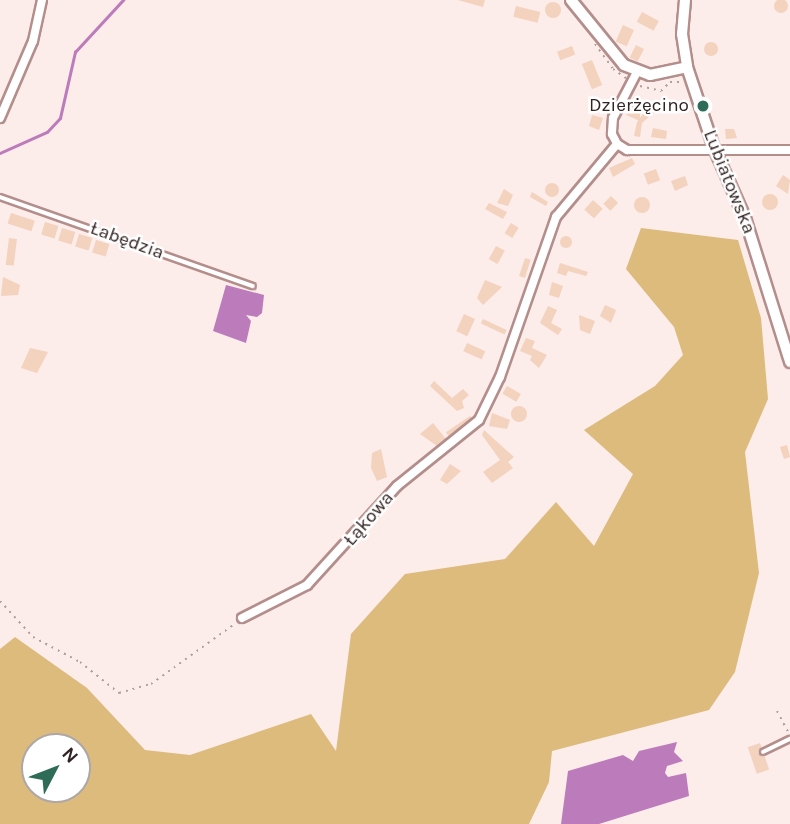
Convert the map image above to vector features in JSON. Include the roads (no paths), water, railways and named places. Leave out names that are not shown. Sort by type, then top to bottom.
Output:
[{"type":"street","points":[[0,118],[33,41],[42,0]]},
{"type":"street","points":[[571,0],[634,77]]},
{"type":"street","name":"Lubiatowska","points":[[685,0],[682,34],[687,68],[714,148],[745,218],[790,362]]},
{"type":"street","points":[[634,77],[687,68]]},
{"type":"street","points":[[634,77],[613,118],[612,134],[617,144],[628,150],[790,150]]},
{"type":"street","points":[[0,89],[13,87]]},
{"type":"street","name":"Łąkowa","points":[[242,618],[307,585],[397,486],[479,420],[500,377],[556,217],[617,144]]},
{"type":"lane","name":"Łabędzia","points":[[0,197],[253,286]]},
{"type":"lane","points":[[763,752],[790,738]]},
{"type":"waterway","points":[[0,153],[47,132],[60,118],[75,52],[123,0]]},
{"type":"place","name":"Dzierżęcino","points":[[703,106]]}]
